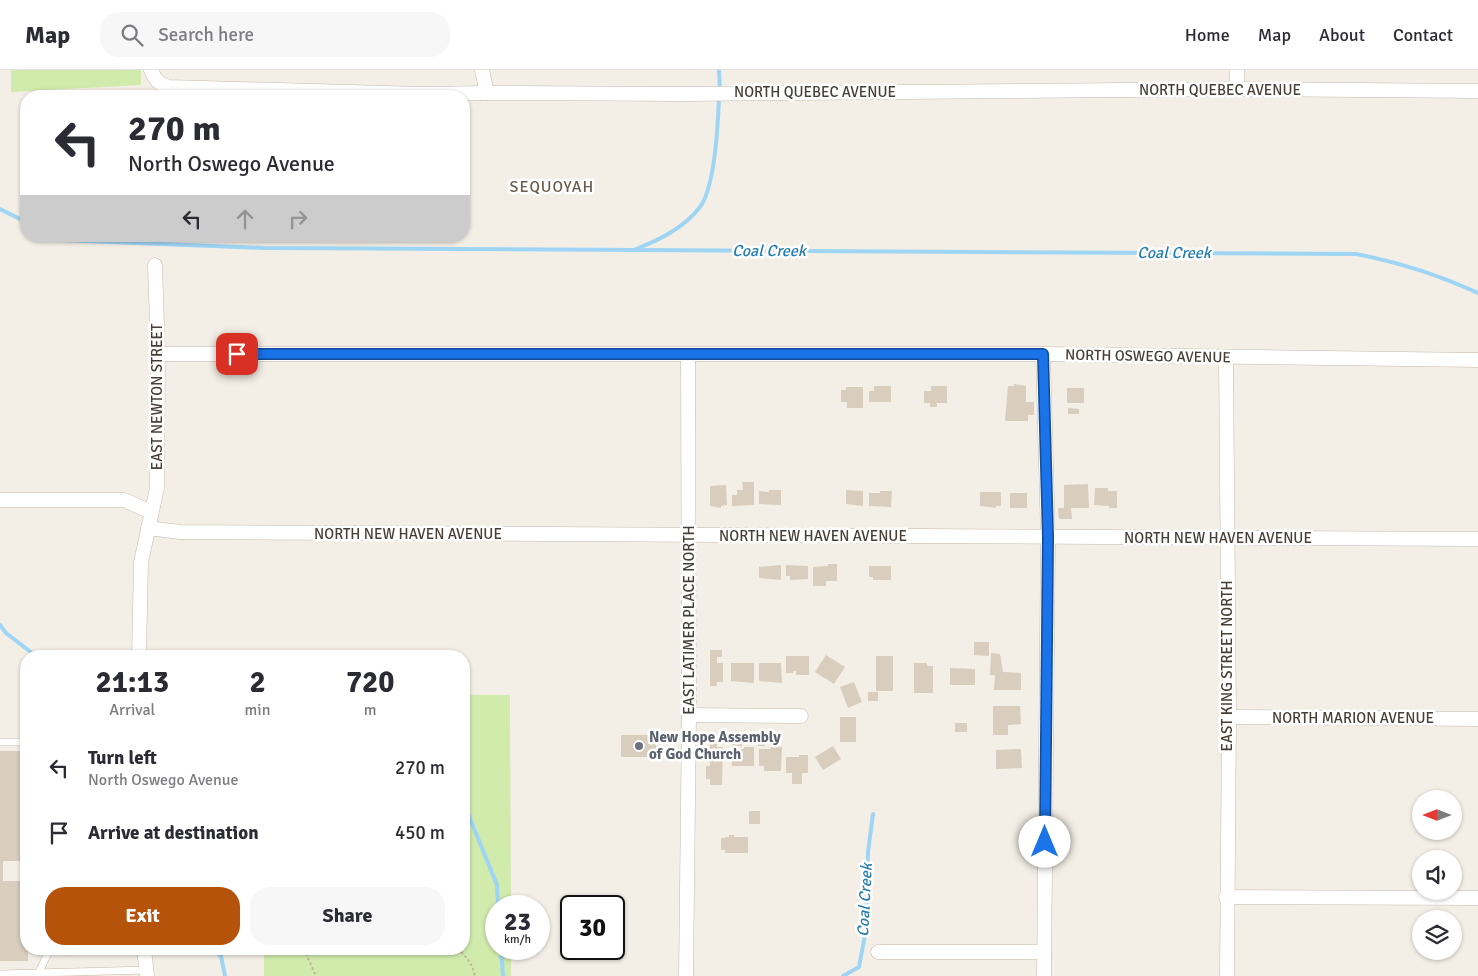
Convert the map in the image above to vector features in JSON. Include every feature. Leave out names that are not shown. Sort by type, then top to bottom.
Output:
[{"type":"street","points":[[482,70],[487,92]]},
{"type":"street","points":[[1237,70],[1237,90]]},
{"type":"street","name":"NORTH QUEBEC AVENUE","points":[[153,74],[161,85],[170,87],[278,90]]},
{"type":"street","name":"NORTH QUEBEC AVENUE","points":[[470,93],[682,94],[1237,90],[1478,91]]},
{"type":"street","name":"EAST NEWTON STREET","points":[[139,650],[140,562],[157,488],[158,354],[155,265]]},
{"type":"street","name":"NORTH OSWEGO AVENUE","points":[[158,354],[1043,354],[1478,360]]},
{"type":"street","points":[[1043,354],[1048,537],[1044,976]]},
{"type":"street","name":"EAST LATIMER PLACE NORTH","points":[[686,976],[689,715],[688,355]]},
{"type":"street","name":"EAST KING STREET NORTH","points":[[1226,357],[1227,976]]},
{"type":"street","points":[[0,500],[124,500],[151,512]]},
{"type":"street","name":"NORTH NEW HAVEN AVENUE","points":[[148,528],[180,532],[1478,539]]},
{"type":"street","points":[[689,715],[800,716]]},
{"type":"street","name":"NORTH MARION AVENUE","points":[[1228,717],[1478,719]]},
{"type":"street","points":[[1226,897],[1478,898]]},
{"type":"street","points":[[878,952],[1044,952]]},
{"type":"street","points":[[145,955],[147,973]]},
{"type":"lane","points":[[0,742],[20,742]]},
{"type":"lane","points":[[38,975],[47,955]]},
{"type":"lane","points":[[0,974],[147,973]]},
{"type":"path","points":[[307,955],[316,976]]},
{"type":"path","points":[[465,955],[472,964],[475,976]]},
{"type":"green space","points":[[11,70],[141,70],[141,85],[20,90],[11,92]]},
{"type":"green space","points":[[470,695],[510,695],[511,895],[485,895],[485,960],[511,960],[511,976],[264,976],[264,955],[470,955]]},
{"type":"building","points":[[1014,384],[1026,386],[1026,402],[1034,402],[1034,415],[1028,415],[1028,421],[1005,421],[1008,386],[1014,386]]},
{"type":"building","points":[[874,386],[891,386],[891,402],[869,402],[869,391],[874,391]]},
{"type":"building","points":[[931,386],[947,386],[947,403],[937,403],[937,407],[930,407],[930,403],[924,403],[924,391],[931,391]]},
{"type":"building","points":[[846,387],[863,387],[863,408],[847,408],[847,402],[841,402],[841,390],[846,390]]},
{"type":"building","points":[[1067,388],[1084,388],[1084,403],[1067,403]]},
{"type":"building","points":[[1068,408],[1079,409],[1079,414],[1068,414]]},
{"type":"building","points":[[742,482],[754,482],[754,505],[732,506],[732,495],[737,495],[737,490],[743,490]]},
{"type":"building","points":[[1088,484],[1089,508],[1071,508],[1072,519],[1059,519],[1058,508],[1064,508],[1064,485]]},
{"type":"building","points":[[726,485],[727,505],[721,506],[721,508],[710,506],[710,486]]},
{"type":"building","points":[[1095,488],[1108,488],[1108,491],[1117,491],[1117,508],[1094,505]]},
{"type":"building","points":[[769,490],[781,490],[781,505],[759,504],[759,491],[769,492]]},
{"type":"building","points":[[846,490],[863,491],[863,506],[846,504]]},
{"type":"building","points":[[880,491],[892,491],[891,507],[869,506],[869,493],[880,493]]},
{"type":"building","points":[[980,492],[1001,492],[1001,506],[996,506],[996,508],[980,506]]},
{"type":"building","points":[[1010,493],[1027,493],[1027,508],[1010,508]]},
{"type":"building","points":[[828,564],[837,564],[837,581],[826,581],[826,586],[813,586],[813,567],[828,566]]},
{"type":"building","points":[[781,565],[781,580],[759,578],[759,567]]},
{"type":"building","points":[[786,565],[808,566],[808,579],[790,580],[790,576],[786,576]]},
{"type":"building","points":[[869,566],[891,566],[891,580],[873,580],[873,577],[869,577]]},
{"type":"building","points":[[974,642],[989,642],[989,656],[974,655]]},
{"type":"building","points":[[710,650],[722,650],[722,657],[717,657],[717,663],[723,663],[723,682],[717,682],[717,686],[710,686]]},
{"type":"building","points":[[991,653],[1000,654],[1003,672],[1021,673],[1021,690],[994,690],[995,675],[990,675]]},
{"type":"building","points":[[826,655],[845,667],[834,684],[815,672]]},
{"type":"building","points":[[786,656],[809,656],[809,675],[796,675],[796,671],[786,673]]},
{"type":"building","points":[[876,656],[893,656],[893,691],[876,691]]},
{"type":"building","points":[[731,663],[754,663],[754,683],[731,681]]},
{"type":"building","points":[[759,663],[781,663],[782,683],[759,681]]},
{"type":"building","points":[[914,663],[927,663],[927,666],[933,666],[933,693],[914,693]]},
{"type":"building","points":[[950,668],[975,669],[975,685],[950,685]]},
{"type":"building","points":[[854,682],[862,702],[848,708],[840,687]]},
{"type":"building","points":[[868,692],[878,692],[878,701],[868,701]]},
{"type":"building","points":[[993,706],[1020,706],[1021,724],[1008,725],[1008,735],[993,735]]},
{"type":"building","points":[[840,717],[856,717],[856,742],[840,742]]},
{"type":"building","points":[[955,723],[967,723],[967,732],[955,732]]},
{"type":"building","name":"New Hope Assembly of God Church","points":[[621,735],[656,735],[656,757],[621,757]]},
{"type":"building","points":[[758,735],[764,735],[765,746],[758,746]]},
{"type":"building","points":[[732,736],[742,736],[742,746],[732,746]]},
{"type":"building","points":[[710,743],[717,743],[717,747],[723,747],[722,785],[710,785],[710,779],[706,779],[706,766],[710,766]]},
{"type":"building","points":[[833,746],[841,759],[823,770],[815,757]]},
{"type":"building","points":[[744,747],[754,747],[754,766],[732,766],[731,749],[744,749]]},
{"type":"building","points":[[771,747],[782,747],[781,771],[764,771],[764,766],[759,766],[759,749],[771,749]]},
{"type":"building","points":[[1021,749],[1022,768],[996,769],[996,750]]},
{"type":"building","points":[[0,751],[20,751],[20,861],[3,861],[3,881],[20,881],[20,955],[28,955],[28,961],[0,961]]},
{"type":"building","points":[[799,755],[808,755],[808,773],[802,773],[802,784],[792,784],[792,773],[786,773],[786,757],[799,757]]},
{"type":"building","points":[[749,811],[760,811],[760,824],[749,824]]},
{"type":"building","points":[[729,835],[748,837],[748,853],[725,853],[725,850],[721,850],[721,838],[729,837]]},
{"type":"waterway","points":[[719,70],[720,90]]},
{"type":"waterway","points":[[636,249],[653,242],[679,227],[694,214],[705,198],[712,171],[717,138],[719,97]]},
{"type":"waterway","name":"Coal Creek","points":[[0,209],[20,219]]},
{"type":"waterway","name":"Coal Creek","points":[[111,242],[264,248],[1356,254],[1418,270],[1478,293]]},
{"type":"waterway","name":"Coal Creek","points":[[0,625],[6,633],[28,650]]},
{"type":"waterway","name":"Coal Creek","points":[[843,976],[859,967],[866,930],[868,852],[873,814]]},
{"type":"waterway","name":"Coal Creek","points":[[470,819],[497,885],[497,895]]},
{"type":"waterway","points":[[220,955],[225,976]]},
{"type":"waterway","name":"Coal Creek","points":[[502,960],[503,976]]},
{"type":"place","name":"New Hope Assembly of God Church","points":[[639,746]]},
{"type":"district","name":"SEQUOYAH","points":[[552,187]]},
{"type":"route","points":[[237,354],[1043,354],[1048,537],[1045,842]]}]
